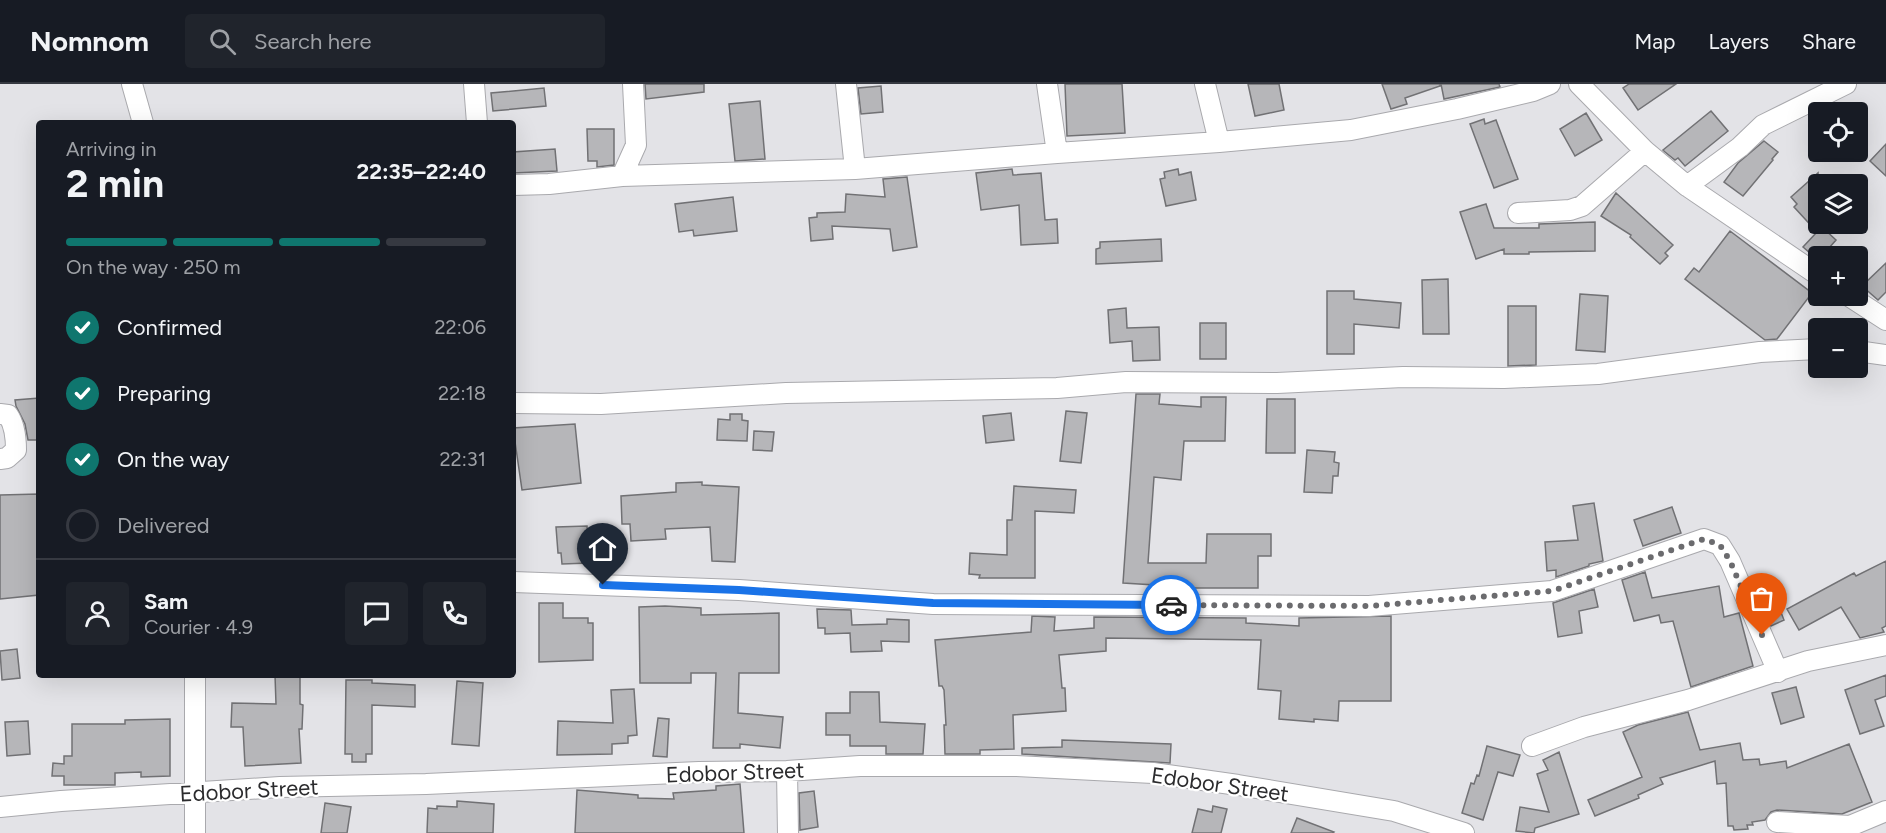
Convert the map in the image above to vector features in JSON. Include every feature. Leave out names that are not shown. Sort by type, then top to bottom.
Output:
[{"type":"street","points":[[132,84],[142,120]]},
{"type":"street","points":[[474,84],[477,120]]},
{"type":"street","points":[[622,176],[636,145],[633,84]]},
{"type":"street","points":[[846,84],[855,169]]},
{"type":"street","points":[[1047,84],[1057,153]]},
{"type":"street","points":[[1205,84],[1219,142]]},
{"type":"street","points":[[516,185],[549,184],[622,176],[855,169],[1351,130],[1457,109],[1533,91],[1550,84]]},
{"type":"street","points":[[1579,84],[1645,151],[1687,186],[1808,268]]},
{"type":"street","points":[[1687,186],[1740,147],[1763,125],[1845,84]]},
{"type":"street","points":[[1518,213],[1569,210],[1582,206],[1645,151]]},
{"type":"street","points":[[1865,306],[1885,319]]},
{"type":"street","points":[[516,403],[601,404],[786,393],[1057,388],[1126,382],[1277,383],[1403,377],[1598,374],[1760,352],[1808,350]]},
{"type":"street","points":[[1868,353],[1886,355]]},
{"type":"street","points":[[0,414],[8,415],[12,421],[16,450],[8,458],[0,459]]},
{"type":"street","points":[[516,582],[739,590],[933,603],[1369,606],[1552,591],[1704,539],[1720,545],[1730,561],[1778,672]]},
{"type":"street","points":[[1532,746],[1584,727],[1688,700],[1808,661],[1886,645]]},
{"type":"street","points":[[195,678],[195,833]]},
{"type":"street","name":"Edobor Street","points":[[0,807],[280,787],[438,784],[699,772],[787,771],[860,766],[1016,766],[1153,773],[1394,811],[1464,833]]},
{"type":"street","points":[[787,771],[788,833]]},
{"type":"street","points":[[1777,822],[1850,826],[1886,811]]},
{"type":"building","points":[[645,84],[704,84],[704,92],[646,99]]},
{"type":"building","points":[[1065,84],[1122,84],[1125,133],[1067,136]]},
{"type":"building","points":[[1248,84],[1279,84],[1284,110],[1255,116]]},
{"type":"building","points":[[1382,84],[1440,84],[1440,86],[1405,98],[1407,104],[1391,109]]},
{"type":"building","points":[[1441,84],[1499,84],[1500,87],[1444,99]]},
{"type":"building","points":[[1629,84],[1676,84],[1638,110],[1623,88]]},
{"type":"building","points":[[881,86],[883,112],[861,114],[858,88]]},
{"type":"building","points":[[544,88],[546,106],[493,111],[491,93]]},
{"type":"building","points":[[760,101],[765,159],[735,161],[729,104]]},
{"type":"building","points":[[1711,111],[1728,131],[1685,166],[1678,158],[1675,160],[1663,150]]},
{"type":"building","points":[[1586,113],[1602,140],[1575,156],[1560,129]]},
{"type":"building","points":[[1484,119],[1485,124],[1496,120],[1518,179],[1494,188],[1470,124]]},
{"type":"building","points":[[587,129],[614,129],[614,165],[597,167],[597,161],[588,161]]},
{"type":"building","points":[[1764,141],[1778,152],[1743,196],[1724,182],[1738,163]]},
{"type":"building","points":[[1886,144],[1886,176],[1870,161]]},
{"type":"building","points":[[555,149],[557,171],[516,173],[516,152]]},
{"type":"building","points":[[1012,169],[1013,175],[1041,173],[1045,220],[1057,219],[1058,243],[1021,245],[1019,205],[981,210],[976,173]]},
{"type":"building","points":[[1178,169],[1179,175],[1191,172],[1196,200],[1166,206],[1160,179],[1165,178],[1164,172]]},
{"type":"building","points":[[907,177],[917,247],[893,251],[890,229],[832,226],[833,239],[811,241],[809,218],[817,217],[817,213],[845,212],[846,194],[885,197],[883,179]]},
{"type":"building","points":[[1808,182],[1808,222],[1794,207],[1797,204],[1791,197]]},
{"type":"building","points":[[1616,193],[1673,245],[1665,253],[1668,256],[1660,264],[1630,237],[1631,235],[1601,216]]},
{"type":"building","points":[[733,197],[737,231],[694,236],[693,230],[679,232],[675,204]]},
{"type":"building","points":[[1486,204],[1494,228],[1539,228],[1539,224],[1595,222],[1595,251],[1504,254],[1504,249],[1476,259],[1460,212]]},
{"type":"building","points":[[1730,231],[1808,290],[1808,298],[1777,339],[1765,340],[1685,279],[1694,268],[1699,272]]},
{"type":"building","points":[[1815,234],[1830,234],[1836,240],[1831,246],[1808,246],[1808,251],[1803,247]]},
{"type":"building","points":[[1161,239],[1162,261],[1096,264],[1096,249],[1100,248],[1100,242]]},
{"type":"building","points":[[1886,263],[1886,292],[1878,300],[1868,291],[1868,280]]},
{"type":"building","points":[[1448,279],[1449,334],[1423,334],[1422,280]]},
{"type":"building","points":[[1327,291],[1354,291],[1354,299],[1401,303],[1399,328],[1354,324],[1354,354],[1327,354]]},
{"type":"building","points":[[1580,294],[1608,296],[1605,352],[1576,350]]},
{"type":"building","points":[[1508,306],[1536,306],[1536,365],[1508,366]]},
{"type":"building","points":[[1126,308],[1127,328],[1159,327],[1160,360],[1133,361],[1132,341],[1110,343],[1108,310]]},
{"type":"building","points":[[1200,323],[1226,323],[1226,359],[1200,359]]},
{"type":"building","points":[[1136,394],[1160,394],[1159,404],[1201,407],[1201,397],[1226,397],[1225,441],[1184,441],[1181,480],[1154,477],[1148,563],[1206,563],[1207,534],[1271,534],[1271,556],[1258,556],[1258,588],[1155,588],[1155,585],[1123,583]]},
{"type":"building","points":[[36,398],[36,440],[28,440],[25,424],[15,400]]},
{"type":"building","points":[[1267,399],[1295,399],[1295,453],[1266,453]]},
{"type":"building","points":[[1066,411],[1087,413],[1081,463],[1060,461]]},
{"type":"building","points":[[1011,413],[1014,440],[986,443],[983,416]]},
{"type":"building","points":[[730,414],[742,414],[742,420],[748,421],[747,441],[717,440],[718,419],[730,420]]},
{"type":"building","points":[[575,424],[581,483],[522,490],[516,449],[516,428]]},
{"type":"building","points":[[754,431],[774,432],[772,451],[753,450]]},
{"type":"building","points":[[1307,450],[1335,452],[1334,462],[1339,463],[1338,476],[1333,476],[1332,493],[1304,492]]},
{"type":"building","points":[[702,482],[702,485],[739,487],[735,562],[712,561],[710,527],[665,529],[666,539],[631,541],[630,524],[622,524],[621,496],[676,492],[676,483]]},
{"type":"building","points":[[1014,486],[1076,490],[1074,513],[1035,511],[1035,578],[979,578],[980,575],[969,574],[970,553],[1007,555],[1007,520],[1012,520]]},
{"type":"building","points":[[36,494],[36,595],[0,599],[0,495]]},
{"type":"building","points":[[1594,503],[1603,561],[1556,577],[1556,570],[1547,571],[1545,542],[1578,540],[1573,506]]},
{"type":"building","points":[[1672,507],[1681,533],[1643,546],[1634,520]]},
{"type":"building","points":[[587,526],[589,563],[562,564],[561,553],[558,553],[556,527]]},
{"type":"building","points":[[1886,561],[1886,626],[1882,628],[1884,632],[1860,638],[1841,607],[1799,630],[1787,609],[1854,573],[1856,576]]},
{"type":"building","points":[[1645,572],[1652,598],[1719,586],[1724,617],[1739,613],[1753,666],[1691,687],[1673,621],[1661,623],[1659,615],[1634,621],[1622,580]]},
{"type":"building","points":[[1594,589],[1598,607],[1579,611],[1582,633],[1558,637],[1553,603]]},
{"type":"building","points":[[1777,602],[1784,620],[1771,626],[1763,608]]},
{"type":"building","points":[[539,603],[563,603],[563,618],[588,618],[588,623],[593,623],[593,660],[539,662]]},
{"type":"building","points":[[639,607],[701,608],[701,615],[779,613],[779,673],[739,673],[738,713],[783,717],[780,748],[740,744],[740,748],[713,748],[716,673],[691,673],[691,683],[640,683]]},
{"type":"building","points":[[817,609],[851,610],[852,625],[887,624],[887,619],[909,620],[909,642],[881,641],[882,651],[851,652],[850,633],[825,634],[825,628],[818,628]]},
{"type":"building","points":[[1032,616],[1055,617],[1054,631],[1094,628],[1094,617],[1246,618],[1246,623],[1299,626],[1299,618],[1391,616],[1391,701],[1339,701],[1338,721],[1314,719],[1314,722],[1279,719],[1281,691],[1258,689],[1261,640],[1106,638],[1106,651],[1059,655],[1062,688],[1065,688],[1066,711],[1013,715],[1014,749],[980,750],[980,754],[945,754],[944,690],[942,686],[939,686],[935,640],[1031,632]]},
{"type":"building","points":[[17,649],[20,678],[2,680],[0,651]]},
{"type":"building","points":[[1886,675],[1886,696],[1875,700],[1884,726],[1860,734],[1845,690]]},
{"type":"building","points":[[275,678],[300,678],[300,704],[303,705],[302,729],[299,729],[301,763],[245,766],[243,727],[231,727],[232,703],[276,704]]},
{"type":"building","points":[[346,680],[372,680],[372,683],[415,685],[415,707],[372,705],[372,754],[366,754],[366,762],[352,762],[352,754],[345,754]]},
{"type":"building","points":[[457,681],[483,683],[479,746],[452,744]]},
{"type":"building","points":[[1796,687],[1804,717],[1781,724],[1772,693]]},
{"type":"building","points":[[634,689],[637,735],[628,736],[628,743],[612,744],[612,754],[557,755],[558,721],[613,723],[611,690]]},
{"type":"building","points":[[850,692],[879,692],[880,722],[925,724],[923,754],[886,754],[886,746],[850,746],[850,735],[826,735],[826,713],[850,713]]},
{"type":"building","points":[[1688,712],[1700,750],[1740,743],[1743,760],[1759,759],[1760,765],[1786,761],[1787,768],[1849,744],[1872,802],[1842,814],[1777,810],[1771,812],[1765,820],[1747,825],[1748,829],[1734,830],[1733,826],[1728,826],[1726,783],[1717,784],[1715,761],[1660,778],[1663,784],[1638,795],[1639,798],[1595,816],[1588,800],[1642,777],[1623,732],[1638,725]]},
{"type":"building","points":[[658,718],[669,719],[667,757],[653,756]]},
{"type":"building","points":[[170,719],[170,776],[141,777],[141,772],[115,773],[115,785],[64,785],[64,776],[52,776],[53,763],[64,764],[64,756],[72,756],[72,724],[125,724],[125,720]]},
{"type":"building","points":[[28,721],[30,754],[7,756],[5,722]]},
{"type":"building","points":[[1062,740],[1171,744],[1170,763],[1022,754],[1022,748],[1062,747]]},
{"type":"building","points":[[1487,746],[1520,755],[1513,776],[1498,772],[1483,820],[1462,813],[1471,783],[1474,784],[1477,775],[1479,776]]},
{"type":"building","points":[[1559,752],[1579,814],[1535,828],[1534,833],[1516,831],[1520,807],[1549,812],[1537,774],[1548,770],[1543,760]]},
{"type":"building","points":[[740,784],[744,833],[575,833],[577,790],[638,795],[638,798],[674,799],[673,793],[716,790],[716,786]]},
{"type":"building","points":[[814,791],[818,827],[800,830],[799,793]]},
{"type":"building","points":[[457,801],[494,804],[493,833],[427,833],[428,808],[457,807]]},
{"type":"building","points":[[325,803],[351,807],[347,833],[321,833]]},
{"type":"building","points":[[1213,806],[1227,809],[1221,833],[1192,833],[1198,809],[1212,812]]},
{"type":"building","points":[[1297,818],[1334,832],[1291,833]]},
{"type":"way so far","points":[[1171,605],[1369,606],[1552,591],[1704,539],[1720,545],[1730,561],[1762,635]]},
{"type":"route","points":[[603,585],[739,590],[933,603],[1171,605]]}]
